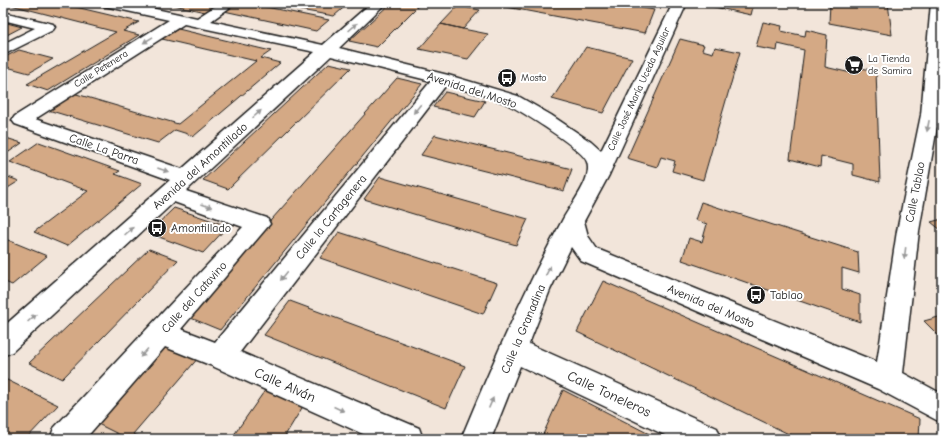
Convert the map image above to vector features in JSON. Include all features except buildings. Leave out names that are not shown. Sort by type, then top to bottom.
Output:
[{"type":"street","name":"Calle Petenera","points":[[21,120],[190,21],[229,3]]},
{"type":"street","name":"Avenida del Amontillado","points":[[3,344],[379,3]]},
{"type":"street","name":"Calle Tablao","points":[[888,380],[908,231],[930,115],[938,3]]},
{"type":"street","name":"Avenida del Mosto","points":[[116,4],[326,51],[442,79],[512,100],[545,119],[584,146],[597,159],[598,175]]},
{"type":"street","name":"Calle José María Uceda Aguilar","points":[[598,175],[675,4]]},
{"type":"street","points":[[3,16],[48,27],[3,50]]},
{"type":"street","name":"Calle la Cartagenera","points":[[220,356],[442,79]]},
{"type":"street","name":"Calle La Parra","points":[[21,120],[179,186]]},
{"type":"street","points":[[573,221],[598,175]]},
{"type":"street","name":"Calle del Catavino","points":[[65,439],[162,334],[259,224],[179,186]]},
{"type":"street","name":"Avenida del Mosto","points":[[573,221],[577,238],[589,255],[888,380],[942,409]]},
{"type":"street","name":"Calle la Granadina","points":[[476,439],[538,290],[573,221]]},
{"type":"street","name":"Calle Alván","points":[[162,334],[220,356],[408,439]]},
{"type":"street","name":"Calle Toneleros","points":[[513,350],[706,439]]},
{"type":"shaded area","points":[[94,422],[128,439],[80,439]]},
{"type":"place","name":"La Tienda de Samira","points":[[854,65]]},
{"type":"place","name":"Mosto","points":[[507,78]]},
{"type":"place","name":"Amontillado","points":[[157,228]]},
{"type":"place","name":"Tablao","points":[[756,295]]}]
